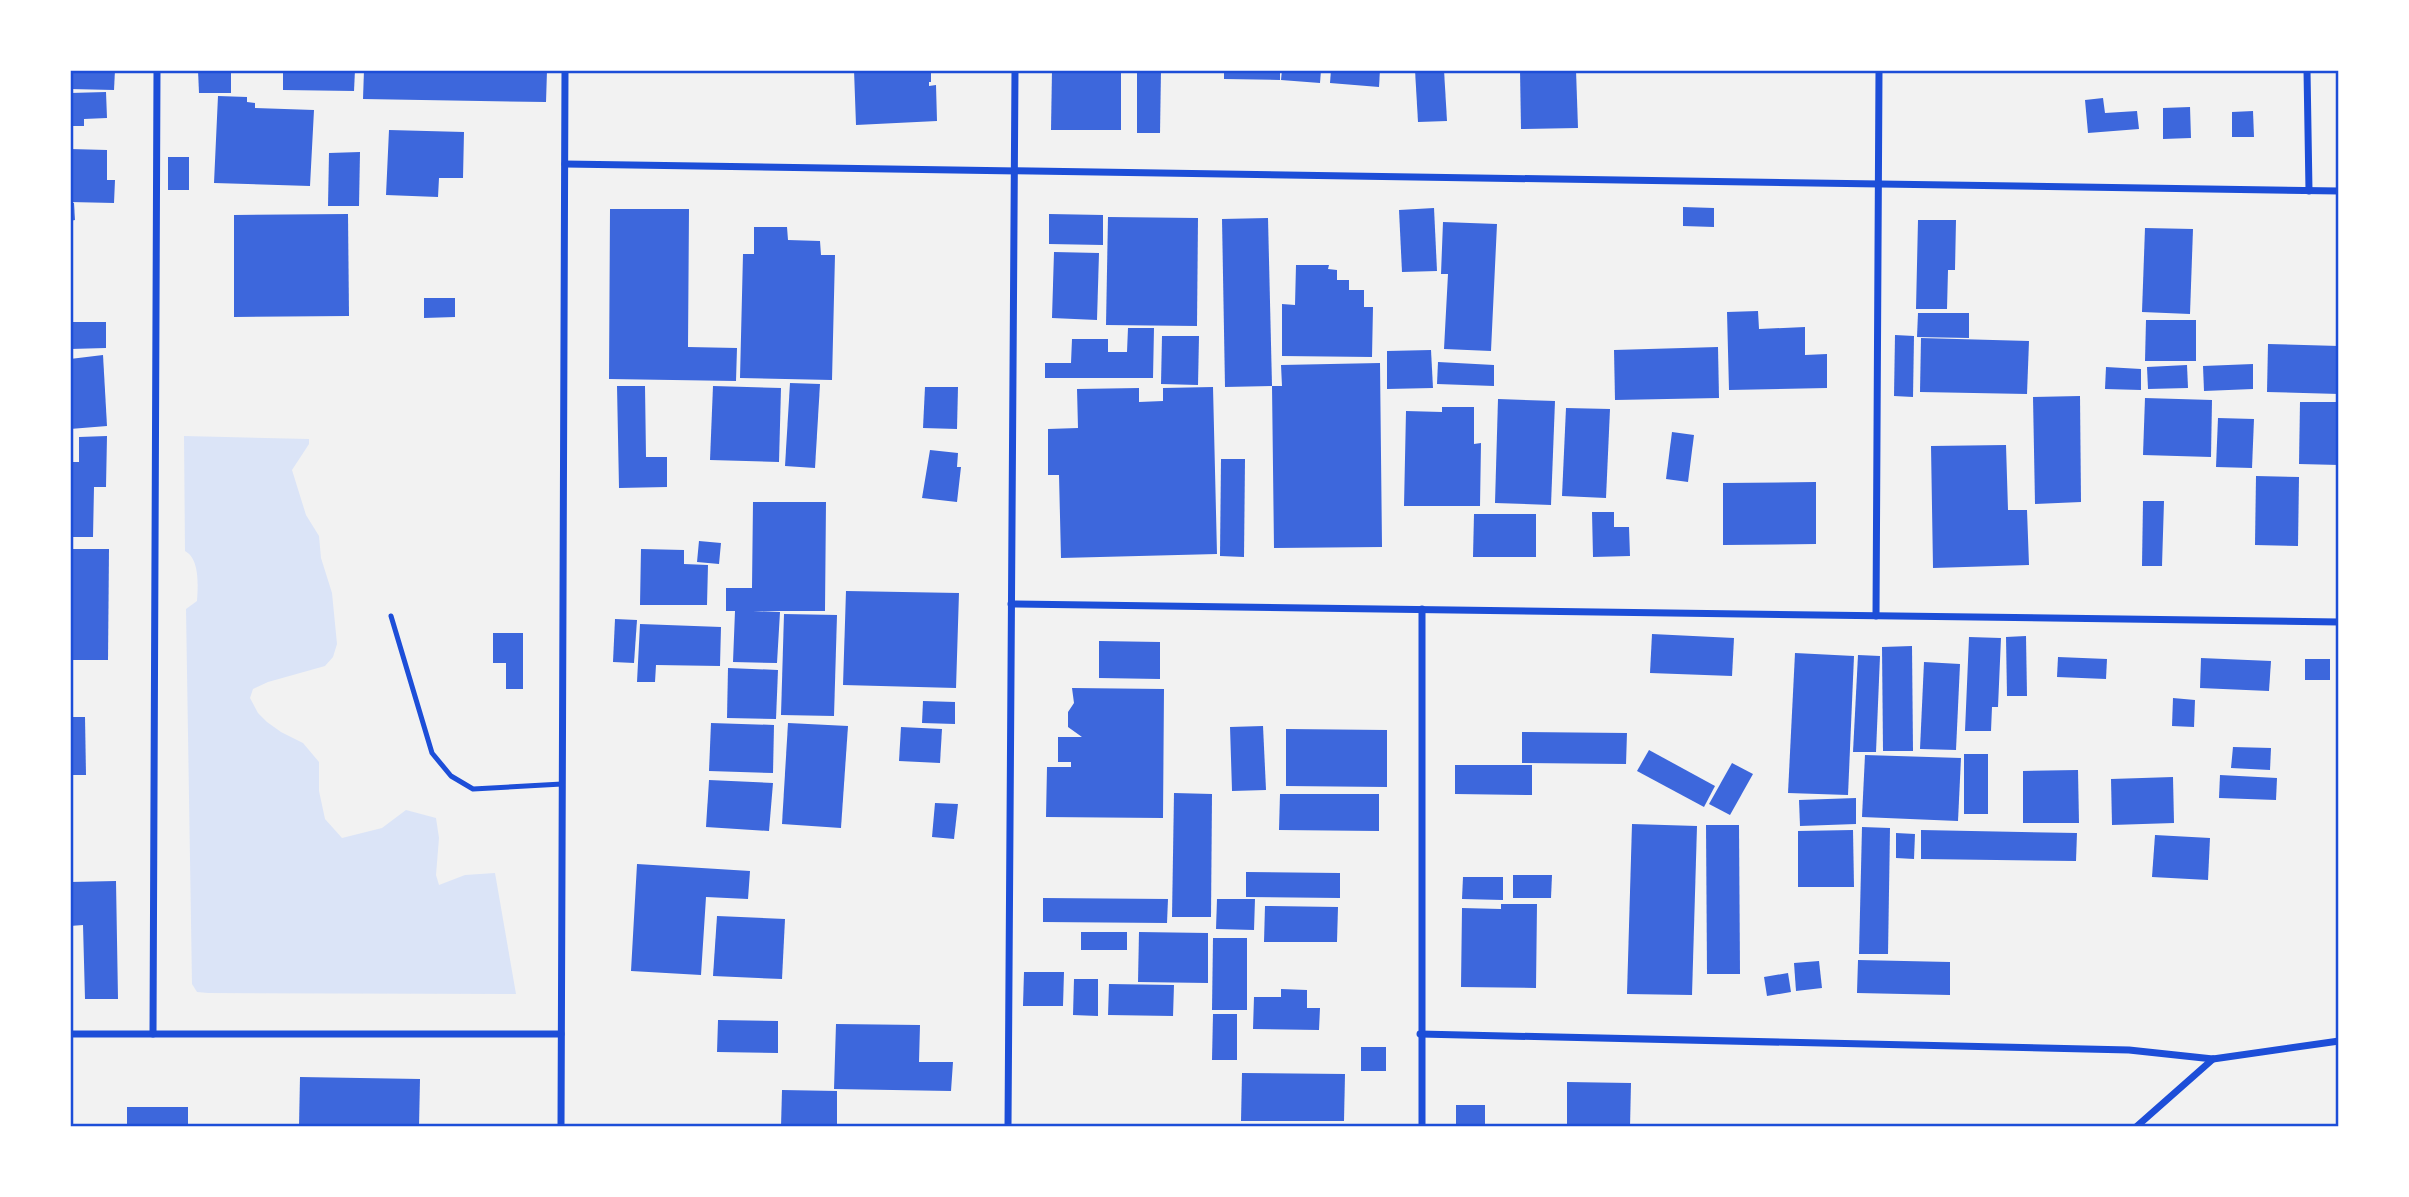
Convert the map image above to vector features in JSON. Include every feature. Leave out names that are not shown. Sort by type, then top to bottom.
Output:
[{"type":"street","points":[[153,1034],[157,70]]},
{"type":"street","points":[[561,1127],[565,70]]},
{"type":"street","points":[[1008,1127],[1015,70]]},
{"type":"street","points":[[1877,615],[1878,70]]},
{"type":"street","points":[[2307,70],[2309,191]]},
{"type":"street","points":[[565,164],[2339,191]]},
{"type":"street","points":[[1011,604],[2339,622]]},
{"type":"street","points":[[1422,609],[1422,1127]]},
{"type":"street","points":[[70,1034],[561,1034]]},
{"type":"street","points":[[1420,1034],[2129,1050],[2213,1059],[2339,1041]]},
{"type":"street","points":[[2136,1127],[2213,1059]]},
{"type":"lane","points":[[391,616],[432,753],[452,776],[473,789],[562,784]]},
{"type":"shaded area","points":[[184,436],[309,439],[309,444],[292,470],[306,515],[319,536],[321,558],[332,593],[337,644],[333,657],[325,666],[268,682],[253,689],[250,698],[258,713],[267,722],[303,743],[319,762],[319,791],[325,819],[342,838],[382,828],[406,810],[436,818],[439,838],[436,875],[439,885],[465,875],[495,873],[516,994],[208,993],[197,992],[192,984],[186,609],[197,601],[198,581],[196,566],[185,551]]},
{"type":"building","points":[[70,70],[115,70],[114,90],[70,89]]},
{"type":"building","points":[[198,70],[231,70],[231,93],[199,93]]},
{"type":"building","points":[[283,70],[355,70],[354,91],[283,90]]},
{"type":"building","points":[[364,70],[547,70],[546,102],[363,99]]},
{"type":"building","points":[[854,70],[931,70],[929,86],[936,85],[937,121],[856,125]]},
{"type":"building","points":[[1052,70],[1121,70],[1121,130],[1051,130]]},
{"type":"building","points":[[1137,70],[1161,70],[1160,133],[1137,133]]},
{"type":"building","points":[[1224,70],[1280,70],[1280,80],[1224,79]]},
{"type":"building","points":[[1282,70],[1321,70],[1320,83],[1281,80]]},
{"type":"building","points":[[1331,70],[1380,70],[1379,87],[1330,83]]},
{"type":"building","points":[[1415,70],[1444,70],[1447,121],[1418,122]]},
{"type":"building","points":[[1520,70],[1576,70],[1578,128],[1521,129]]},
{"type":"building","points":[[106,92],[107,118],[84,119],[84,126],[70,126],[70,93]]},
{"type":"building","points":[[218,96],[247,97],[247,102],[255,103],[255,108],[314,110],[310,186],[214,183]]},
{"type":"building","points":[[2103,98],[2105,113],[2137,111],[2139,129],[2088,133],[2085,100]]},
{"type":"building","points":[[2190,107],[2191,138],[2163,139],[2163,108]]},
{"type":"building","points":[[2253,111],[2254,137],[2232,137],[2232,112]]},
{"type":"building","points":[[389,130],[464,132],[463,178],[439,178],[438,197],[386,195]]},
{"type":"building","points":[[70,149],[107,150],[107,180],[115,180],[114,203],[70,202]]},
{"type":"building","points":[[360,152],[359,206],[328,206],[329,153]]},
{"type":"building","points":[[168,157],[189,157],[189,190],[168,190]]},
{"type":"building","points":[[70,203],[74,203],[75,220],[70,221]]},
{"type":"building","points":[[1683,207],[1714,208],[1714,227],[1683,226]]},
{"type":"building","points":[[1434,208],[1437,271],[1402,272],[1399,210]]},
{"type":"building","points":[[610,209],[689,209],[688,347],[737,348],[736,381],[609,379]]},
{"type":"building","points":[[348,214],[349,316],[234,317],[234,215]]},
{"type":"building","points":[[1049,214],[1103,215],[1103,245],[1049,244]]},
{"type":"building","points":[[1108,217],[1198,218],[1197,326],[1106,325]]},
{"type":"building","points":[[1268,218],[1272,386],[1225,387],[1222,219]]},
{"type":"building","points":[[1918,220],[1956,220],[1955,270],[1948,270],[1947,309],[1916,309]]},
{"type":"building","points":[[1443,222],[1497,224],[1491,351],[1444,349],[1448,274],[1441,274]]},
{"type":"building","points":[[754,227],[787,227],[788,240],[820,241],[821,255],[835,255],[832,380],[740,378],[743,254],[754,254]]},
{"type":"building","points":[[2145,228],[2193,229],[2190,314],[2142,312]]},
{"type":"building","points":[[1054,252],[1099,253],[1097,320],[1052,318]]},
{"type":"building","points":[[1296,265],[1329,265],[1328,269],[1337,270],[1337,280],[1349,280],[1349,290],[1364,290],[1364,307],[1373,307],[1372,357],[1282,356],[1282,304],[1295,305]]},
{"type":"building","points":[[424,298],[455,298],[455,317],[424,318]]},
{"type":"building","points":[[1758,311],[1759,329],[1805,327],[1805,355],[1827,354],[1827,388],[1729,390],[1727,312]]},
{"type":"building","points":[[1918,313],[1969,313],[1969,338],[1917,337]]},
{"type":"building","points":[[2146,320],[2196,320],[2196,361],[2145,361]]},
{"type":"building","points":[[70,322],[106,322],[106,348],[70,349]]},
{"type":"building","points":[[1128,328],[1154,328],[1153,378],[1045,378],[1045,363],[1071,363],[1072,339],[1108,339],[1108,352],[1127,352]]},
{"type":"building","points":[[1895,335],[1914,336],[1913,397],[1894,396]]},
{"type":"building","points":[[1162,336],[1199,336],[1198,385],[1161,384]]},
{"type":"building","points":[[1921,338],[2029,341],[2027,394],[1920,392]]},
{"type":"building","points":[[2268,344],[2339,346],[2339,394],[2267,392]]},
{"type":"building","points":[[1718,347],[1719,398],[1615,400],[1614,350]]},
{"type":"building","points":[[1431,350],[1433,388],[1387,389],[1387,351]]},
{"type":"building","points":[[103,355],[107,426],[70,429],[70,359]]},
{"type":"building","points":[[1438,362],[1494,365],[1494,386],[1437,384]]},
{"type":"building","points":[[1380,363],[1382,547],[1274,548],[1272,386],[1282,386],[1281,365]]},
{"type":"building","points":[[2253,364],[2253,389],[2204,391],[2203,366]]},
{"type":"building","points":[[2187,365],[2188,388],[2148,389],[2147,367]]},
{"type":"building","points":[[2106,367],[2141,369],[2141,390],[2105,389]]},
{"type":"building","points":[[790,383],[820,384],[815,468],[785,466]]},
{"type":"building","points":[[617,386],[645,386],[646,457],[667,457],[667,487],[619,488]]},
{"type":"building","points":[[713,386],[781,388],[779,462],[710,460]]},
{"type":"building","points":[[925,387],[958,387],[957,429],[923,428]]},
{"type":"building","points":[[1213,387],[1217,554],[1061,558],[1059,475],[1048,475],[1048,429],[1078,428],[1077,389],[1139,388],[1139,402],[1163,401],[1163,388]]},
{"type":"building","points":[[2080,396],[2081,502],[2035,504],[2033,397]]},
{"type":"building","points":[[2145,398],[2212,400],[2211,457],[2143,455]]},
{"type":"building","points":[[1498,399],[1555,401],[1551,505],[1495,503]]},
{"type":"building","points":[[2300,402],[2339,402],[2339,465],[2299,464]]},
{"type":"building","points":[[1442,407],[1474,407],[1474,444],[1481,443],[1480,506],[1404,506],[1406,411],[1442,412]]},
{"type":"building","points":[[1566,408],[1610,409],[1606,498],[1562,496]]},
{"type":"building","points":[[2218,418],[2254,419],[2252,468],[2216,467]]},
{"type":"building","points":[[1672,432],[1694,435],[1688,482],[1666,479]]},
{"type":"building","points":[[107,436],[106,487],[94,487],[93,537],[70,537],[70,462],[79,462],[79,437]]},
{"type":"building","points":[[2006,445],[2008,510],[2027,510],[2029,565],[1933,568],[1931,446]]},
{"type":"building","points":[[930,450],[958,453],[957,467],[961,467],[957,502],[922,498]]},
{"type":"building","points":[[1221,459],[1245,459],[1244,557],[1220,556]]},
{"type":"building","points":[[2256,476],[2299,477],[2298,546],[2255,545]]},
{"type":"building","points":[[1816,482],[1816,544],[1723,545],[1723,483]]},
{"type":"building","points":[[2143,501],[2164,501],[2162,566],[2142,566]]},
{"type":"building","points":[[753,502],[826,502],[825,611],[753,611],[780,612],[777,663],[733,662],[735,611],[726,611],[726,588],[752,588]]},
{"type":"building","points":[[1592,512],[1614,512],[1614,527],[1629,527],[1630,556],[1593,557]]},
{"type":"building","points":[[1474,514],[1536,514],[1536,557],[1473,557]]},
{"type":"building","points":[[699,541],[721,543],[719,564],[697,562]]},
{"type":"building","points":[[70,549],[109,549],[108,660],[70,660]]},
{"type":"building","points":[[641,549],[684,550],[684,564],[708,565],[707,605],[640,605]]},
{"type":"building","points":[[846,591],[959,593],[956,688],[843,685]]},
{"type":"building","points":[[784,614],[837,615],[834,716],[781,715]]},
{"type":"building","points":[[615,619],[637,620],[634,663],[613,662]]},
{"type":"building","points":[[640,624],[721,627],[720,666],[656,665],[655,682],[637,682]]},
{"type":"building","points":[[493,633],[523,633],[523,689],[506,689],[506,663],[493,663]]},
{"type":"building","points":[[1652,634],[1734,638],[1732,676],[1650,673]]},
{"type":"building","points":[[2026,636],[2027,696],[2007,696],[2006,637]]},
{"type":"building","points":[[1969,637],[2001,638],[1998,707],[1992,707],[1991,731],[1965,731]]},
{"type":"building","points":[[1099,641],[1160,642],[1160,679],[1099,678]]},
{"type":"building","points":[[1912,646],[1913,751],[1883,751],[1882,647]]},
{"type":"building","points":[[1795,653],[1854,656],[1848,795],[1788,793]]},
{"type":"building","points":[[1858,655],[1880,656],[1876,752],[1853,752]]},
{"type":"building","points":[[2058,657],[2107,659],[2106,679],[2057,677]]},
{"type":"building","points":[[2201,658],[2271,661],[2269,691],[2200,688]]},
{"type":"building","points":[[2305,659],[2330,659],[2330,680],[2305,680]]},
{"type":"building","points":[[1924,662],[1960,664],[1956,750],[1920,749]]},
{"type":"building","points":[[728,668],[778,670],[776,719],[727,718]]},
{"type":"building","points":[[1072,688],[1164,689],[1163,818],[1046,817],[1047,767],[1071,767],[1071,762],[1058,762],[1058,737],[1082,737],[1068,727],[1068,712],[1074,703]]},
{"type":"building","points":[[2173,698],[2195,700],[2194,727],[2172,726]]},
{"type":"building","points":[[923,701],[955,702],[955,724],[922,723]]},
{"type":"building","points":[[70,717],[85,717],[86,775],[70,775]]},
{"type":"building","points":[[711,723],[774,725],[773,773],[709,771]]},
{"type":"building","points":[[788,723],[848,726],[841,828],[782,824]]},
{"type":"building","points":[[1263,726],[1266,790],[1232,791],[1230,727]]},
{"type":"building","points":[[901,727],[942,729],[940,763],[899,761]]},
{"type":"building","points":[[1286,729],[1387,730],[1387,787],[1286,786]]},
{"type":"building","points":[[1522,732],[1627,733],[1626,764],[1522,763]]},
{"type":"building","points":[[2233,747],[2271,748],[2270,770],[2231,768]]},
{"type":"building","points":[[1649,750],[1715,786],[1704,807],[1637,771]]},
{"type":"building","points":[[1964,754],[1988,754],[1988,814],[1964,814]]},
{"type":"building","points":[[1865,755],[1961,758],[1958,821],[1862,817]]},
{"type":"building","points":[[1732,763],[1753,774],[1730,815],[1709,804]]},
{"type":"building","points":[[1455,765],[1532,765],[1532,795],[1455,794]]},
{"type":"building","points":[[2078,770],[2079,823],[2023,823],[2023,771]]},
{"type":"building","points":[[2220,775],[2277,778],[2276,800],[2219,798]]},
{"type":"building","points":[[2173,777],[2174,823],[2112,825],[2111,779]]},
{"type":"building","points":[[709,780],[773,783],[769,831],[706,827]]},
{"type":"building","points":[[1174,793],[1212,794],[1211,917],[1172,917]]},
{"type":"building","points":[[1280,794],[1379,794],[1379,831],[1279,830]]},
{"type":"building","points":[[1856,798],[1856,824],[1800,826],[1799,800]]},
{"type":"building","points":[[935,803],[958,804],[954,839],[932,837]]},
{"type":"building","points":[[1632,824],[1697,826],[1692,995],[1627,994]]},
{"type":"building","points":[[1706,825],[1739,825],[1740,974],[1707,974]]},
{"type":"building","points":[[1862,827],[1890,828],[1888,954],[1859,954]]},
{"type":"building","points":[[1853,830],[1854,887],[1798,887],[1798,831]]},
{"type":"building","points":[[1921,830],[2077,833],[2076,861],[1921,859]]},
{"type":"building","points":[[1896,833],[1915,834],[1914,859],[1896,858]]},
{"type":"building","points":[[2155,835],[2210,838],[2208,880],[2152,877]]},
{"type":"building","points":[[637,864],[750,871],[748,899],[706,897],[701,975],[631,971]]},
{"type":"building","points":[[1246,872],[1340,873],[1340,898],[1246,897]]},
{"type":"building","points":[[1513,875],[1552,875],[1551,898],[1513,898]]},
{"type":"building","points":[[1463,877],[1503,877],[1503,900],[1462,899]]},
{"type":"building","points":[[116,881],[118,999],[85,999],[83,925],[70,926],[70,882]]},
{"type":"building","points":[[1043,898],[1168,899],[1167,923],[1043,922]]},
{"type":"building","points":[[1217,899],[1255,899],[1254,930],[1216,929]]},
{"type":"building","points":[[1501,904],[1537,904],[1536,988],[1461,987],[1462,908],[1501,909]]},
{"type":"building","points":[[1265,906],[1338,907],[1337,942],[1264,942]]},
{"type":"building","points":[[717,916],[785,919],[782,979],[713,976]]},
{"type":"building","points":[[1081,932],[1127,932],[1127,950],[1081,950]]},
{"type":"building","points":[[1139,932],[1208,933],[1208,983],[1138,982]]},
{"type":"building","points":[[1213,938],[1247,938],[1247,1010],[1212,1010]]},
{"type":"building","points":[[1858,960],[1950,962],[1950,995],[1857,993]]},
{"type":"building","points":[[1819,961],[1822,988],[1796,991],[1794,963]]},
{"type":"building","points":[[1024,972],[1064,972],[1063,1006],[1023,1006]]},
{"type":"building","points":[[1788,973],[1791,992],[1767,996],[1764,977]]},
{"type":"building","points":[[1074,979],[1098,979],[1098,1016],[1073,1015]]},
{"type":"building","points":[[1109,984],[1174,985],[1173,1016],[1108,1015]]},
{"type":"building","points":[[1281,989],[1307,990],[1307,1008],[1320,1008],[1319,1030],[1253,1029],[1254,997],[1281,997]]},
{"type":"building","points":[[1213,1014],[1237,1014],[1237,1060],[1212,1060]]},
{"type":"building","points":[[718,1020],[778,1021],[778,1053],[717,1052]]},
{"type":"building","points":[[836,1024],[920,1025],[919,1062],[953,1062],[951,1091],[834,1089]]},
{"type":"building","points":[[1361,1047],[1386,1047],[1386,1071],[1361,1071]]},
{"type":"building","points":[[1242,1073],[1345,1074],[1344,1121],[1241,1121]]},
{"type":"building","points":[[300,1077],[420,1079],[419,1127],[299,1127]]},
{"type":"building","points":[[1567,1082],[1631,1083],[1630,1127],[1567,1127]]},
{"type":"building","points":[[782,1090],[837,1091],[837,1127],[781,1127]]},
{"type":"building","points":[[1456,1105],[1485,1105],[1485,1127],[1456,1127]]},
{"type":"building","points":[[127,1107],[188,1107],[188,1127],[127,1127]]}]
